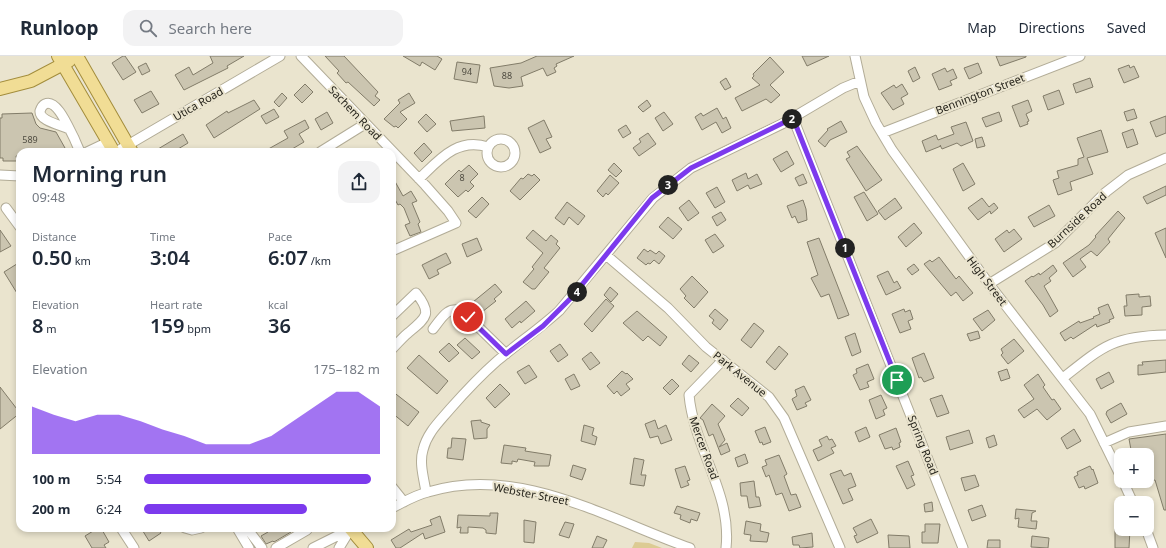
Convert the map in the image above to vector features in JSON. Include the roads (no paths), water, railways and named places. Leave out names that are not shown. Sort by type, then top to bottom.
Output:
[{"type":"main road","points":[[0,89],[25,83],[60,60],[78,56],[129,148]]},
{"type":"main road","points":[[60,60],[112,148]]},
{"type":"main road","points":[[354,532],[367,548]]},
{"type":"street","name":"Utica Road","points":[[132,148],[280,56]]},
{"type":"street","name":"Sachem Road","points":[[301,56],[389,148]]},
{"type":"street","name":"High Street","points":[[855,56],[866,102],[882,133],[916,185],[989,284],[1090,414],[1114,463]]},
{"type":"street","name":"Bennington Street","points":[[882,133],[1080,56]]},
{"type":"street","points":[[426,492],[422,464],[422,451],[428,437],[466,392],[506,354],[543,326],[559,311],[652,198],[691,168],[793,118],[843,88],[860,81]]},
{"type":"street","name":"Spring Road","points":[[793,118],[963,548]]},
{"type":"street","points":[[326,148],[365,124]]},
{"type":"street","points":[[70,129],[78,148]]},
{"type":"street","points":[[419,179],[453,149],[474,144],[488,147]]},
{"type":"street","name":"Sachem Road","points":[[396,156],[448,211],[456,223],[396,250]]},
{"type":"street","name":"Burnside Road","points":[[989,284],[1055,243],[1106,192],[1128,175],[1166,158]]},
{"type":"street","points":[[0,175],[16,176]]},
{"type":"street","points":[[6,208],[16,222]]},
{"type":"street","name":"Park Avenue","points":[[606,255],[668,308],[706,346],[769,397],[784,418],[840,548]]},
{"type":"street","points":[[396,312],[416,292],[424,302],[426,317],[424,321],[396,345]]},
{"type":"street","points":[[424,321],[437,332],[447,311],[455,309],[462,311],[506,354]]},
{"type":"street","points":[[1063,378],[1097,350],[1114,342],[1139,336],[1166,335]]},
{"type":"street","name":"Mercer Road","points":[[723,360],[689,396],[694,424],[722,495],[727,522],[726,548]]},
{"type":"street","points":[[1104,443],[1129,432],[1166,426]]},
{"type":"street","name":"Webster Street","points":[[396,506],[426,492],[448,487],[470,485],[498,486],[537,492],[579,503],[690,548]]},
{"type":"street","points":[[396,492],[404,502]]},
{"type":"street","points":[[124,532],[134,548]]},
{"type":"street","points":[[246,532],[250,548]]},
{"type":"street","points":[[247,532],[262,548]]},
{"type":"street","points":[[276,548],[304,532]]},
{"type":"street","points":[[313,548],[343,532]]},
{"type":"street","points":[[339,548],[349,532]]},
{"type":"street","points":[[1149,536],[1153,548]]}]
